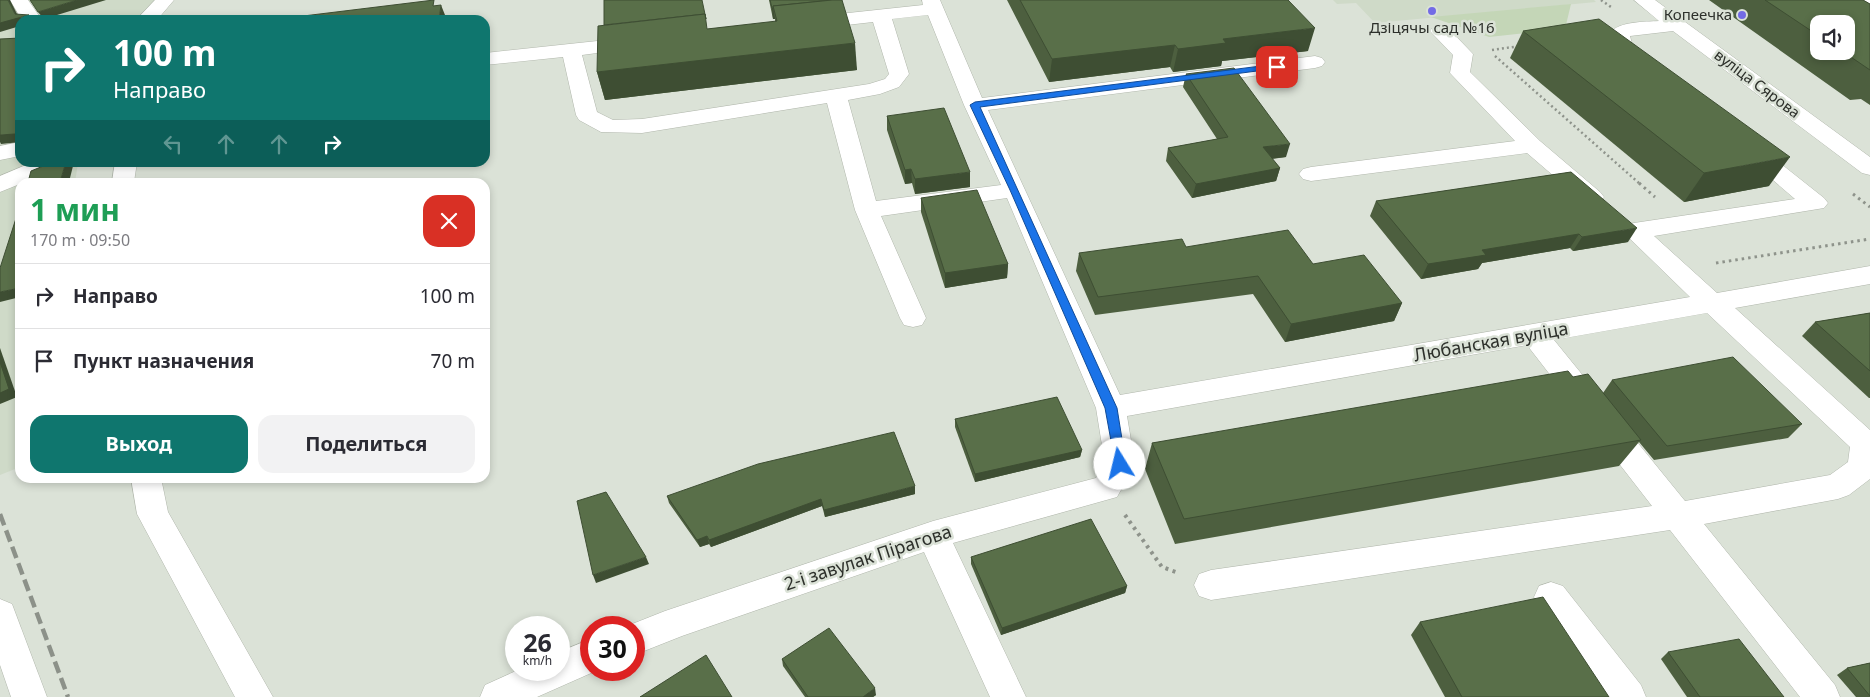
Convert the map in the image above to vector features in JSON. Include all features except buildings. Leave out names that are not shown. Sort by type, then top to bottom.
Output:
[{"type":"street","points":[[19,0],[29,15]]},
{"type":"street","points":[[143,15],[164,0]]},
{"type":"street","name":"вуліца Сярова","points":[[1643,0],[1870,168]]},
{"type":"street","points":[[1867,0],[1870,3]]},
{"type":"street","points":[[794,25],[881,15],[932,4],[975,105],[1015,190],[1111,408],[1120,464],[1106,488]]},
{"type":"street","points":[[571,50],[586,115],[609,126],[642,126],[873,90],[892,83],[899,74],[881,15]]},
{"type":"street","points":[[1656,77],[1625,53],[1619,42],[1620,33],[1638,28],[1677,25]]},
{"type":"street","points":[[1211,585],[1676,516],[1838,486],[1862,468],[1868,443],[1676,269],[1532,146],[1460,73],[1463,54],[1440,31]]},
{"type":"street","points":[[490,58],[658,40]]},
{"type":"street","points":[[975,105],[1315,62]]},
{"type":"street","points":[[836,96],[867,210],[913,318]]},
{"type":"street","points":[[1619,219],[1685,223],[1816,203],[1732,137]]},
{"type":"street","points":[[1311,174],[1532,146]]},
{"type":"street","points":[[0,153],[15,150]]},
{"type":"street","points":[[16,178],[40,167]]},
{"type":"street","points":[[0,185],[15,178]]},
{"type":"street","points":[[867,210],[1015,190]]},
{"type":"street","name":"Любанская вуліца","points":[[1111,408],[1534,335],[1712,301],[1870,275]]},
{"type":"street","points":[[1534,335],[1676,516],[1822,697]]},
{"type":"street","points":[[147,483],[153,514],[255,697]]},
{"type":"street","name":"2-і завулак Пірагова","points":[[645,635],[932,535],[1106,488]]},
{"type":"street","points":[[932,535],[1008,697]]},
{"type":"street","points":[[1551,597],[1628,697]]},
{"type":"street","points":[[0,615],[29,697]]},
{"type":"street","points":[[498,697],[534,681]]},
{"type":"path","points":[[1525,46],[1489,50],[1685,223]]},
{"type":"path","points":[[1676,269],[1870,239]]},
{"type":"path","points":[[1106,488],[1162,567],[1211,585]]},
{"type":"shaded area","points":[[0,0],[172,0],[158,15],[15,15],[15,167],[77,167],[76,178],[15,178],[15,469],[0,475]]},
{"type":"shaded area","name":"Дзіцячы сад №16","points":[[1333,0],[1594,0],[1596,2],[1375,23],[1356,3],[1337,4]]},
{"type":"green space","points":[[1571,4],[1565,29],[1489,37],[1431,17]]},
{"type":"railway","points":[[0,514],[68,697]]},
{"type":"place","name":"Дзіцячы сад №16","points":[[1432,11]]},
{"type":"place","name":"Копеечка","points":[[1742,15]]},
{"type":"route","points":[[1120,464],[1111,408],[1015,190],[975,105],[1277,67]]}]
